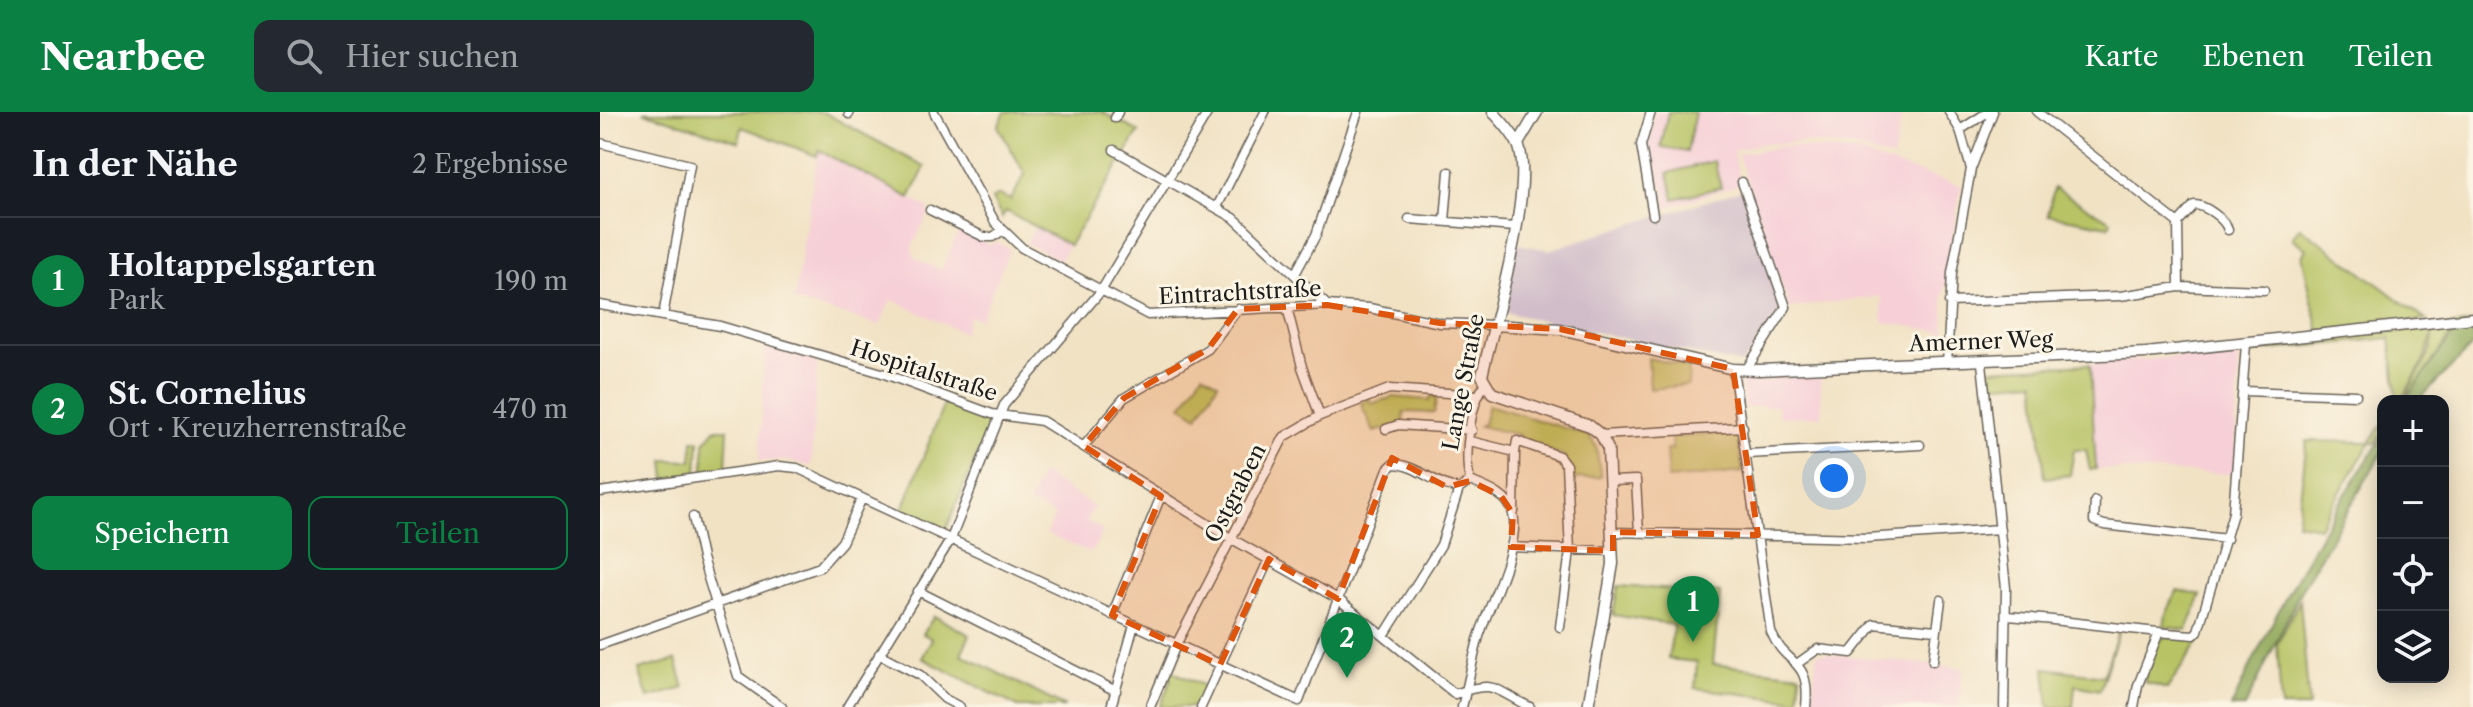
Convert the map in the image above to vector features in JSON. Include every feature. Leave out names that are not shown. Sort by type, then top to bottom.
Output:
[{"type":"main road","points":[[1493,112],[1518,144],[1537,112]]},
{"type":"main road","name":"Lange Straße","points":[[1481,391],[1515,227],[1521,160],[1518,144]]},
{"type":"main road","name":"Amerner Weg","points":[[1494,325],[1560,329],[1746,370],[1982,363],[2246,344],[2473,318]]},
{"type":"main road","points":[[1481,391],[1590,426],[1601,435],[1608,449],[1613,551],[1588,707]]},
{"type":"street","name":"Eintrachtstraße","points":[[934,112],[1003,230],[1022,248],[1148,315],[1327,305],[1369,308],[1440,323],[1494,325]]},
{"type":"street","points":[[847,707],[951,539],[1000,414],[1013,392],[1101,291],[1208,112]]},
{"type":"street","points":[[1217,207],[1265,112]]},
{"type":"street","points":[[1295,274],[1316,235],[1358,112]]},
{"type":"street","points":[[1651,112],[1641,145],[1653,215]]},
{"type":"street","points":[[1949,112],[1960,130],[1971,169]]},
{"type":"street","points":[[1960,130],[1991,112]]},
{"type":"street","points":[[1947,363],[1949,302],[1971,169],[1991,112]]},
{"type":"street","points":[[2037,112],[2178,223],[2181,237],[2179,287]]},
{"type":"street","points":[[600,143],[658,154],[690,165],[663,316]]},
{"type":"street","points":[[1114,150],[1217,207],[1327,305]]},
{"type":"street","points":[[1445,221],[1449,172]]},
{"type":"street","points":[[1742,182],[1786,307],[1746,370]]},
{"type":"street","points":[[2178,223],[2194,205],[2201,205],[2226,224],[2228,230]]},
{"type":"street","points":[[930,210],[984,237],[993,237],[1003,230]]},
{"type":"street","points":[[1409,219],[1515,227]]},
{"type":"street","points":[[1949,302],[2105,297],[2179,287],[2264,290]]},
{"type":"street","name":"Hospitalstraße","points":[[600,305],[720,326],[882,373],[992,414],[1042,421],[1232,539],[1338,599],[1385,634],[1455,694],[1467,689]]},
{"type":"street","points":[[1287,307],[1302,367],[1320,416]]},
{"type":"street","points":[[1084,446],[1124,398],[1208,349],[1238,309]]},
{"type":"street","points":[[2006,616],[2087,621],[2194,635],[2198,631],[2227,539],[2238,474],[2246,344]]},
{"type":"street","points":[[1982,363],[2006,616],[2004,707]]},
{"type":"street","points":[[1733,369],[1771,632],[1781,650],[1798,663],[1807,681],[1806,707]]},
{"type":"street","name":"Ostgraben","points":[[1150,707],[1176,645],[1284,437],[1320,416],[1389,389],[1481,391]]},
{"type":"street","name":"Lange Straße","points":[[1481,391],[1467,465],[1470,481],[1501,496],[1513,514]]},
{"type":"street","points":[[2244,391],[2356,395]]},
{"type":"street","points":[[1386,429],[1398,425],[1472,430]]},
{"type":"street","points":[[1601,435],[1743,427]]},
{"type":"street","points":[[1470,441],[1515,452]]},
{"type":"street","points":[[1462,707],[1478,640],[1511,547],[1517,441],[1559,456],[1566,465],[1570,551],[1560,627]]},
{"type":"street","points":[[1747,454],[1920,445]]},
{"type":"street","points":[[600,492],[779,466],[815,475],[1299,701],[1393,464],[1403,464],[1447,487],[1459,489]]},
{"type":"street","points":[[1611,481],[1636,480],[1639,533]]},
{"type":"street","points":[[1385,634],[1441,545],[1459,489],[1470,481]]},
{"type":"street","points":[[1112,615],[1161,496]]},
{"type":"street","points":[[600,645],[820,567],[842,542],[862,498]]},
{"type":"street","points":[[2095,501],[2094,521],[2104,525],[2227,539]]},
{"type":"street","points":[[693,517],[738,676],[782,707]]},
{"type":"street","points":[[1613,532],[1879,537],[2000,529]]},
{"type":"street","points":[[1511,547],[1613,551]]},
{"type":"street","points":[[1201,707],[1269,559]]},
{"type":"street","points":[[918,591],[1116,691]]},
{"type":"street","points":[[1933,661],[1941,600]]},
{"type":"street","points":[[1798,663],[1818,649],[1851,653],[1874,624],[1936,630]]},
{"type":"street","points":[[1111,707],[1134,625]]},
{"type":"street","points":[[2134,707],[2138,685],[2159,632]]},
{"type":"street","points":[[879,654],[933,683],[945,699],[960,707]]},
{"type":"street","points":[[1467,689],[1478,684],[1500,689],[1530,707]]},
{"type":"highlighted area","points":[[1327,305],[1440,323],[1560,329],[1733,369],[1758,535],[1613,532],[1613,551],[1511,547],[1513,514],[1501,496],[1470,481],[1447,487],[1392,458],[1338,599],[1269,559],[1220,665],[1112,615],[1161,496],[1084,446],[1124,398],[1208,349],[1238,309]]},
{"type":"shaded area","points":[[1655,112],[1903,112],[1893,159],[1855,148],[1809,142],[1762,144],[1733,150],[1741,184],[1666,208],[1663,186],[1648,174],[1647,145]]},
{"type":"shaded area","points":[[1786,146],[1855,152],[1961,186],[1943,299],[1945,332],[1883,322],[1881,296],[1789,308],[1738,154]]},
{"type":"shaded area","points":[[818,150],[928,208],[929,213],[912,247],[915,258],[941,270],[960,229],[990,245],[997,242],[1010,249],[980,319],[970,316],[963,333],[891,299],[880,325],[794,301]]},
{"type":"shaded area","points":[[1742,190],[1782,307],[1742,364],[1503,312],[1517,244],[1549,250]]},
{"type":"shaded area","points":[[1036,227],[1069,245],[1060,260],[1026,243]]},
{"type":"shaded area","points":[[765,346],[817,361],[811,466],[783,460],[759,461]]},
{"type":"shaded area","points":[[2239,352],[2234,474],[2096,469],[2090,364]]},
{"type":"shaded area","points":[[1820,374],[1822,416],[1779,417],[1777,406],[1744,407],[1741,377]]},
{"type":"shaded area","points":[[1042,473],[1094,507],[1086,520],[1103,531],[1091,553],[1046,534],[1055,515],[1028,503]]},
{"type":"shaded area","points":[[1817,653],[1963,668],[1959,707],[1811,707]]},
{"type":"green space","points":[[643,112],[823,112],[925,167],[910,198],[818,150],[817,156],[742,127],[739,142]]},
{"type":"green space","points":[[1005,112],[1102,112],[1139,132],[1069,245],[1006,211],[1002,218],[992,199],[999,195],[1011,200],[1025,174],[998,126]]},
{"type":"green space","points":[[1668,112],[1695,112],[1687,152],[1661,147]]},
{"type":"green space","points":[[1714,161],[1721,187],[1674,199],[1668,173]]},
{"type":"green space","points":[[2054,188],[2111,221],[2109,226],[2048,215]]},
{"type":"green space","points":[[2300,227],[2426,320],[2319,331],[2302,256],[2306,249],[2292,238]]},
{"type":"green space","points":[[2473,323],[2473,329],[2454,331],[2409,395],[2430,352],[2433,333],[2424,360],[2404,395],[2397,395],[2390,338],[2252,352],[2257,346]]},
{"type":"green space","points":[[2473,329],[2473,345],[2424,395],[2409,395],[2455,331]]},
{"type":"green space","points":[[1648,358],[1689,367],[1688,385],[1650,389]]},
{"type":"green space","points":[[2090,364],[2096,469],[2090,470],[2086,450],[2074,450],[2070,475],[2045,478],[2035,381],[1989,385],[1988,369]]},
{"type":"green space","points":[[1203,373],[1218,383],[1198,416],[1182,406]]},
{"type":"green space","points":[[1432,395],[1437,396],[1434,413],[1404,412],[1403,424],[1374,432],[1361,404],[1370,397],[1371,404],[1393,397],[1429,400]]},
{"type":"green space","points":[[945,401],[991,422],[945,532],[903,509]]},
{"type":"green space","points":[[1488,405],[1588,435],[1596,446],[1601,477],[1570,479],[1564,456],[1518,440],[1519,435],[1479,426],[1483,424]]},
{"type":"green space","points":[[715,429],[728,429],[726,466],[704,473],[704,442]]},
{"type":"green space","points":[[2377,432],[2377,441],[2370,443],[2319,527],[2297,523],[2307,441],[2370,442]]},
{"type":"green space","points":[[1737,433],[1743,472],[1668,479],[1666,450],[1672,450],[1671,437]]},
{"type":"green space","points":[[693,440],[699,440],[697,474],[666,480],[664,460],[692,461]]},
{"type":"green space","points":[[2377,446],[2377,461],[2302,588],[2245,707],[2231,707],[2301,568]]},
{"type":"green space","points":[[1618,586],[1720,593],[1713,664],[1800,674],[1799,701],[1695,688],[1697,662],[1668,659],[1674,625],[1613,615]]},
{"type":"green space","points":[[2177,591],[2201,595],[2187,630],[2164,627],[2166,614]]},
{"type":"green space","points":[[2300,600],[2309,707],[2281,707],[2277,644]]},
{"type":"green space","points":[[934,616],[970,635],[961,654],[1065,707],[1018,707],[922,658],[932,639],[923,634]]},
{"type":"green space","points":[[2120,627],[2100,690],[2075,685],[2073,707],[2049,707],[2045,668],[2103,676]]},
{"type":"green space","points":[[2166,636],[2200,639],[2167,689],[2144,682],[2159,641]]},
{"type":"green space","points":[[676,660],[684,688],[648,698],[639,670]]},
{"type":"green space","points":[[1169,670],[1207,687],[1198,707],[1160,707],[1171,679],[1167,676]]},
{"type":"place","name":"Holtappelsgarten","points":[[1693,642]]},
{"type":"place","name":"St. Cornelius","points":[[1347,678]]}]
